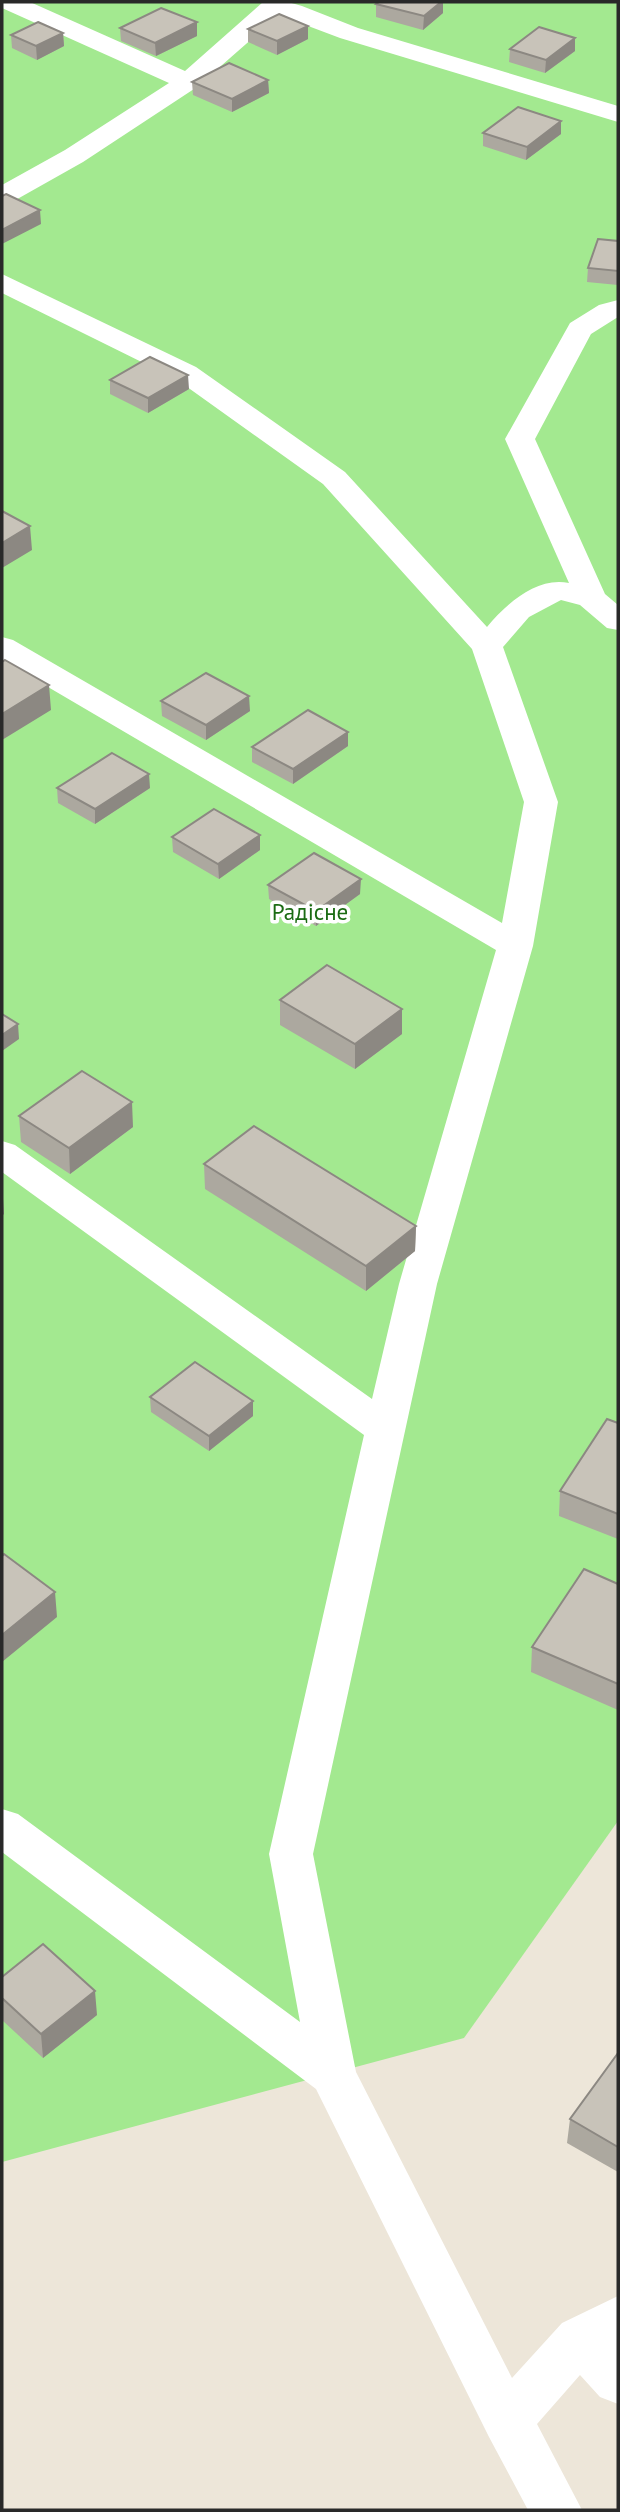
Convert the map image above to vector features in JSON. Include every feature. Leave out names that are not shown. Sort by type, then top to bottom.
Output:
[{"type":"street","points":[[10,2],[188,82]]},
{"type":"street","points":[[2,197],[74,156],[188,82],[274,4],[349,33],[618,114]]},
{"type":"street","points":[[2,282],[186,373],[334,478],[487,646],[541,802],[515,946],[418,1284],[291,1854],[333,2074],[507,2420],[556,2510]]},
{"type":"street","points":[[618,309],[609,311],[580,329],[520,439],[591,598],[618,621]]},
{"type":"street","points":[[487,646],[518,610],[557,590],[591,598]]},
{"type":"street","points":[[2,647],[515,946]]},
{"type":"street","points":[[2,1154],[385,1429]]},
{"type":"street","points":[[2,1827],[333,2074]]},
{"type":"street","points":[[507,2420],[599,2329],[618,2380]]},
{"type":"green space","name":"Радісне","points":[[2,2],[618,2],[618,1821],[464,2038],[2,2162]]},
{"type":"building","points":[[441,2],[424,16],[376,4]]},
{"type":"building","points":[[161,8],[197,22],[155,43],[120,28]]},
{"type":"building","points":[[279,14],[308,26],[277,41],[248,29]]},
{"type":"building","points":[[38,22],[63,33],[36,46],[11,35]]},
{"type":"building","points":[[539,27],[575,38],[546,60],[510,49]]},
{"type":"building","points":[[229,63],[268,80],[232,99],[192,82]]},
{"type":"building","points":[[518,107],[561,121],[527,147],[483,133]]},
{"type":"building","points":[[6,194],[40,210],[2,230],[2,196]]},
{"type":"building","points":[[598,239],[618,241],[618,271],[588,268]]},
{"type":"building","points":[[150,357],[188,375],[148,398],[110,380]]},
{"type":"building","points":[[2,511],[30,526],[2,543]]},
{"type":"building","points":[[5,660],[49,685],[2,714],[2,662]]},
{"type":"building","points":[[206,673],[249,696],[206,725],[161,701]]},
{"type":"building","points":[[308,710],[348,732],[293,769],[252,747]]},
{"type":"building","points":[[112,753],[149,774],[95,809],[57,788]]},
{"type":"building","points":[[214,809],[260,835],[218,864],[172,837]]},
{"type":"building","points":[[314,853],[361,879],[316,911],[268,885]]},
{"type":"building","points":[[327,965],[402,1009],[355,1044],[280,1000]]},
{"type":"building","points":[[2,1014],[18,1024],[2,1035]]},
{"type":"building","points":[[82,1071],[132,1102],[69,1148],[19,1116]]},
{"type":"building","points":[[254,1126],[416,1226],[366,1266],[204,1164]]},
{"type":"building","points":[[195,1362],[253,1401],[209,1436],[150,1397]]},
{"type":"building","points":[[607,1419],[618,1423],[618,1514],[560,1491]]},
{"type":"building","points":[[4,1554],[55,1592],[2,1635],[2,1556]]},
{"type":"building","points":[[584,1569],[618,1584],[618,1684],[532,1647]]},
{"type":"building","points":[[43,1944],[95,1991],[41,2034],[2,1998],[2,1977]]},
{"type":"building","points":[[618,2053],[618,2147],[570,2119]]}]
